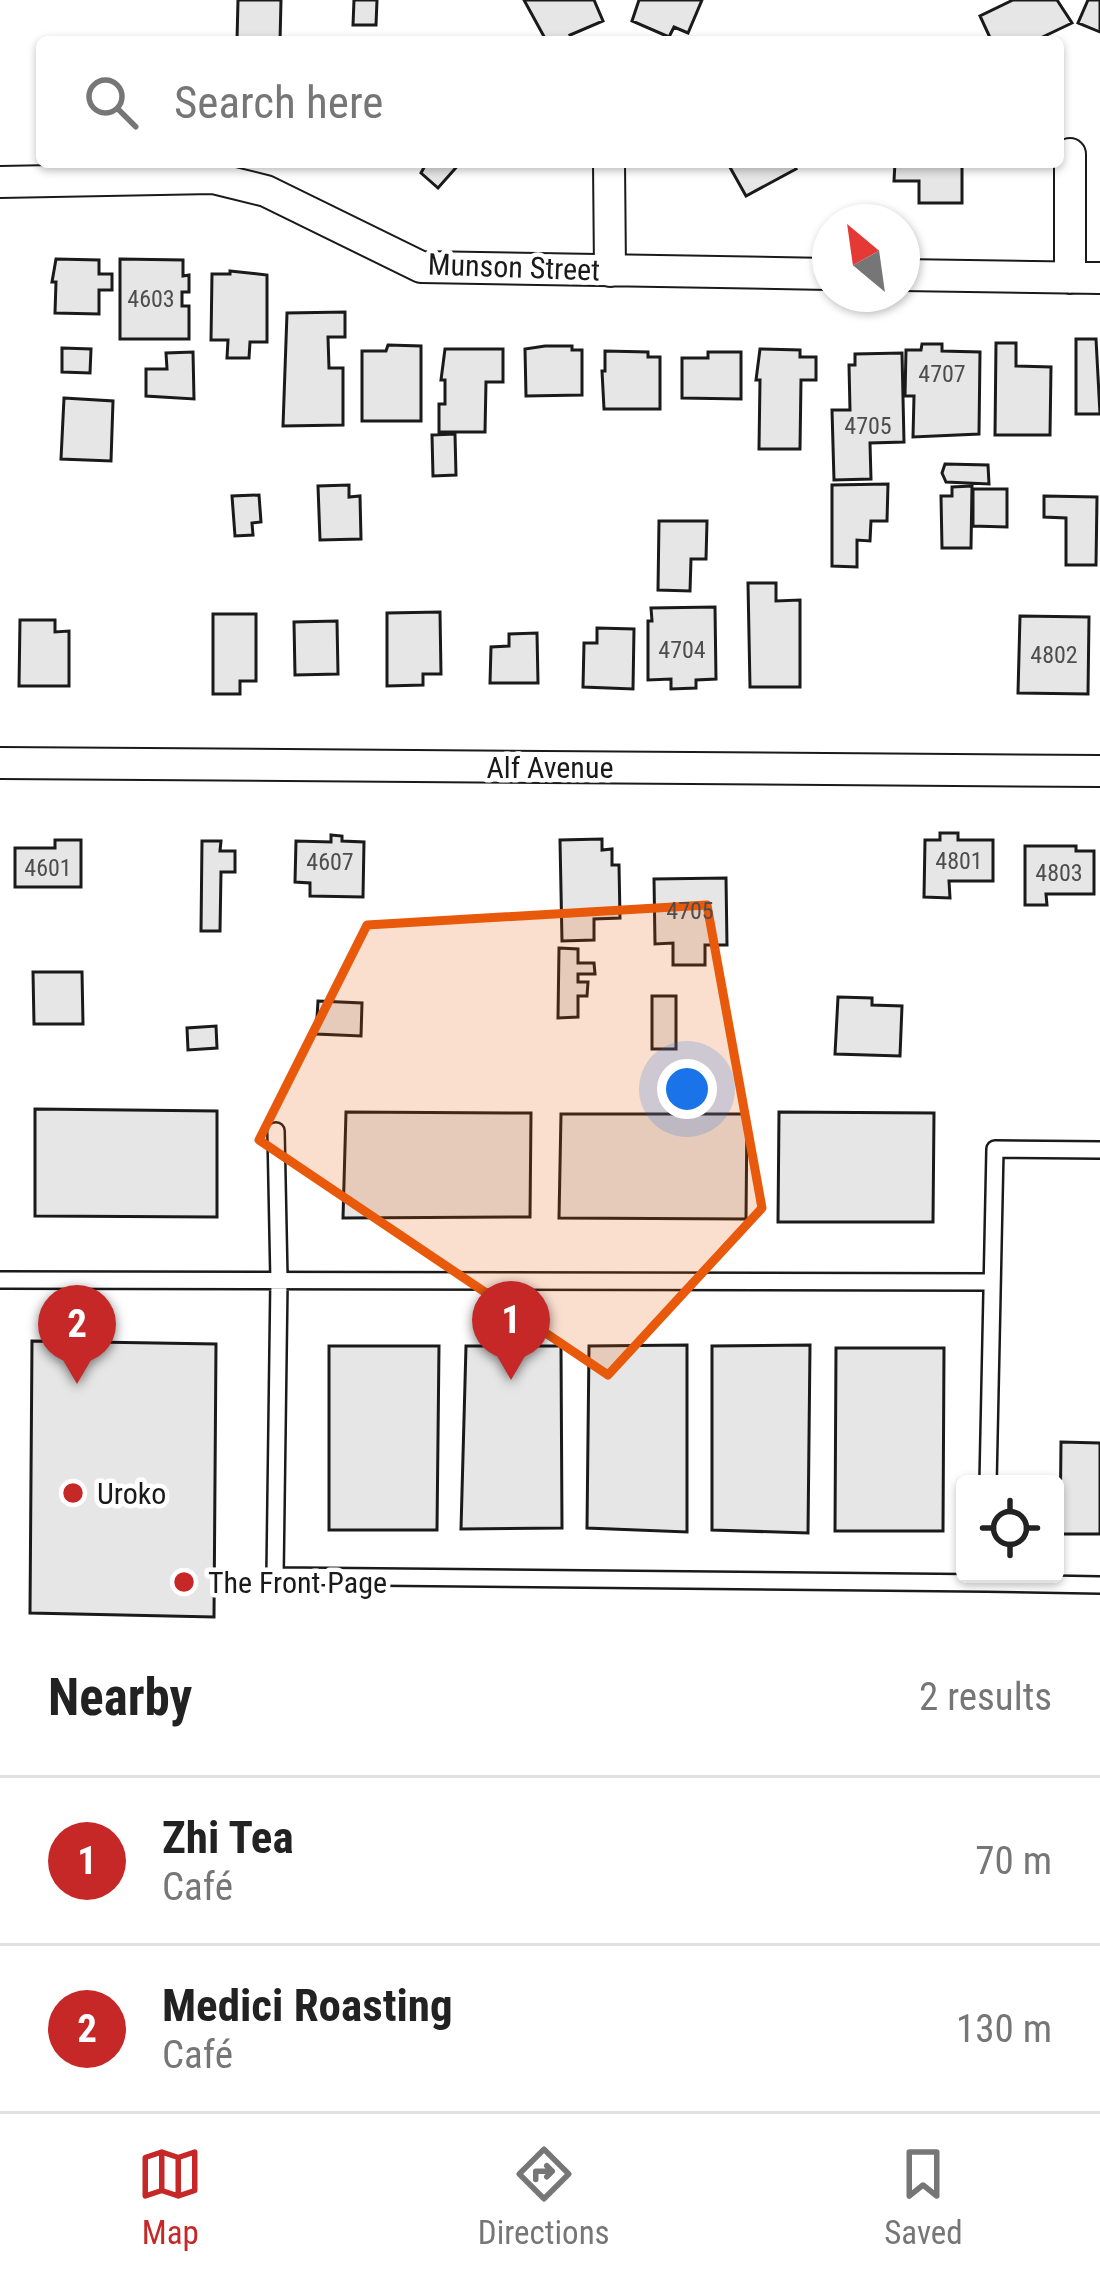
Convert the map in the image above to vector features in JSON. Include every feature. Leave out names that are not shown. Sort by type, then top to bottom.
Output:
[{"type":"street","points":[[920,275],[1085,278],[1070,154]]},
{"type":"street","points":[[609,168],[610,271]]},
{"type":"street","name":"Munson Street","points":[[0,182],[213,178],[266,191],[421,267],[812,274]]},
{"type":"street","name":"Alf Avenue","points":[[0,763],[1100,772]]},
{"type":"lane","points":[[276,1130],[275,1576],[956,1578]]},
{"type":"lane","points":[[988,1475],[994,1149],[1100,1150]]},
{"type":"lane","points":[[0,1280],[992,1282]]},
{"type":"lane","points":[[1064,1583],[1100,1585]]},
{"type":"highlighted area","points":[[707,905],[762,1208],[608,1375],[259,1140],[367,925]]},
{"type":"building","points":[[238,0],[281,0],[280,36],[237,36]]},
{"type":"building","points":[[354,0],[377,0],[376,25],[353,25]]},
{"type":"building","points":[[524,0],[594,0],[603,21],[570,36],[544,36]]},
{"type":"building","points":[[639,0],[702,0],[688,33],[674,27],[667,36],[632,21]]},
{"type":"building","points":[[1013,0],[1057,0],[1072,23],[1045,36],[989,36],[980,16]]},
{"type":"building","points":[[1088,0],[1100,0],[1100,32],[1078,23]]},
{"type":"building","points":[[424,168],[456,168],[438,188],[421,173]]},
{"type":"building","points":[[730,168],[796,169],[746,196]]},
{"type":"building","points":[[895,168],[962,168],[962,203],[919,203],[919,181],[894,181]]},
{"type":"building","points":[[56,259],[99,260],[99,274],[112,274],[112,290],[99,290],[99,314],[55,313]]},
{"type":"building","points":[[120,259],[183,260],[183,276],[189,275],[189,292],[182,292],[182,306],[189,306],[189,339],[120,339]]},
{"type":"building","points":[[212,274],[267,275],[267,342],[250,342],[249,358],[227,358],[228,340],[211,340]]},
{"type":"building","points":[[345,312],[345,337],[328,337],[329,368],[343,368],[343,425],[283,426],[287,313]]},
{"type":"building","points":[[1076,339],[1096,339],[1100,414],[1076,414]]},
{"type":"building","points":[[996,343],[1016,343],[1016,366],[1051,367],[1050,435],[995,435]]},
{"type":"building","points":[[922,344],[942,344],[942,351],[980,352],[979,434],[913,437],[914,396],[905,396],[906,350],[921,350]]},
{"type":"building","points":[[388,345],[421,346],[421,421],[362,421],[362,351],[386,351]]},
{"type":"building","points":[[62,348],[91,349],[90,373],[62,372]]},
{"type":"building","points":[[445,349],[503,349],[503,382],[486,382],[485,432],[439,432],[439,404],[445,404],[445,380],[441,380]]},
{"type":"building","points":[[525,349],[582,350],[582,395],[526,396]]},
{"type":"building","points":[[760,349],[800,350],[800,357],[816,357],[816,380],[801,380],[800,449],[759,449],[760,380],[756,380]]},
{"type":"building","points":[[605,351],[648,352],[648,357],[660,357],[660,409],[604,409]]},
{"type":"building","points":[[193,352],[194,399],[146,396],[146,369],[167,369],[166,353]]},
{"type":"building","points":[[708,352],[741,352],[741,399],[682,398],[682,358],[708,358]]},
{"type":"building","points":[[902,353],[904,442],[870,443],[871,479],[834,480],[832,410],[850,410],[849,365],[855,365],[855,354]]},
{"type":"building","points":[[64,398],[113,401],[111,461],[61,459]]},
{"type":"building","points":[[455,434],[456,475],[433,476],[432,435]]},
{"type":"building","points":[[945,464],[988,465],[989,484],[946,482]]},
{"type":"building","points":[[888,484],[887,521],[871,521],[870,541],[857,540],[857,567],[832,566],[832,485]]},
{"type":"building","points":[[349,485],[349,497],[360,496],[361,539],[320,540],[318,486]]},
{"type":"building","points":[[972,486],[971,548],[942,548],[941,496],[952,496],[952,487]]},
{"type":"building","points":[[973,489],[1007,489],[1007,527],[973,526]]},
{"type":"building","points":[[259,495],[261,522],[252,523],[253,535],[235,536],[232,496]]},
{"type":"building","points":[[1044,496],[1097,497],[1096,565],[1066,565],[1066,518],[1044,517]]},
{"type":"building","points":[[659,521],[707,521],[706,559],[691,559],[690,591],[658,590]]},
{"type":"building","points":[[748,583],[776,583],[776,601],[800,600],[800,687],[750,687]]},
{"type":"building","points":[[715,607],[716,679],[696,680],[696,688],[671,689],[671,679],[648,680],[651,608]]},
{"type":"building","points":[[440,612],[441,674],[423,674],[423,685],[387,686],[387,613]]},
{"type":"building","points":[[213,614],[256,614],[256,681],[240,681],[240,694],[213,694]]},
{"type":"building","points":[[1020,616],[1089,617],[1088,694],[1018,693]]},
{"type":"building","points":[[20,620],[55,620],[55,632],[69,631],[69,686],[19,686]]},
{"type":"building","points":[[337,621],[338,674],[295,675],[294,622]]},
{"type":"building","points":[[597,628],[634,629],[633,689],[583,687],[584,643],[597,643]]},
{"type":"building","points":[[537,633],[538,683],[490,683],[491,647],[509,646],[509,634]]},
{"type":"building","points":[[940,833],[958,833],[958,840],[993,840],[993,881],[949,881],[950,898],[924,897],[925,840],[940,840]]},
{"type":"building","points":[[331,835],[364,842],[363,897],[310,896],[310,883],[295,882],[296,841],[331,842]]},
{"type":"building","points":[[602,839],[602,850],[612,849],[612,865],[619,865],[620,918],[594,919],[594,940],[562,941],[560,840]]},
{"type":"building","points":[[55,840],[81,840],[81,887],[15,887],[15,848],[55,848]]},
{"type":"building","points":[[202,841],[221,841],[220,851],[235,851],[235,872],[221,872],[220,931],[201,931]]},
{"type":"building","points":[[1025,846],[1076,846],[1076,851],[1094,851],[1094,894],[1046,894],[1047,905],[1025,905]]},
{"type":"building","points":[[726,878],[727,945],[705,945],[705,965],[673,965],[673,943],[655,944],[654,879]]},
{"type":"building","points":[[559,948],[578,949],[578,963],[594,963],[595,974],[578,974],[578,982],[588,982],[587,996],[578,996],[578,1017],[558,1018]]},
{"type":"building","points":[[33,972],[82,972],[83,1024],[34,1024]]},
{"type":"building","points":[[652,996],[676,996],[676,1049],[652,1049]]},
{"type":"building","points":[[838,997],[872,998],[872,1005],[902,1006],[900,1056],[835,1054]]},
{"type":"building","points":[[318,1001],[362,1003],[361,1036],[316,1034]]},
{"type":"building","points":[[216,1026],[217,1048],[188,1050],[187,1028]]},
{"type":"building","points":[[35,1109],[217,1111],[217,1217],[35,1216]]},
{"type":"building","points":[[346,1112],[531,1113],[530,1217],[343,1218]]},
{"type":"building","points":[[779,1112],[934,1113],[933,1222],[778,1222]]},
{"type":"building","points":[[561,1114],[747,1114],[746,1219],[559,1218]]},
{"type":"building","points":[[32,1341],[216,1344],[214,1617],[30,1613]]},
{"type":"building","points":[[687,1345],[687,1532],[587,1528],[589,1346]]},
{"type":"building","points":[[810,1345],[808,1533],[712,1530],[712,1346]]},
{"type":"building","points":[[329,1346],[439,1346],[437,1530],[329,1530]]},
{"type":"building","points":[[466,1346],[561,1346],[562,1528],[461,1529]]},
{"type":"building","points":[[836,1348],[944,1348],[943,1531],[835,1531]]},
{"type":"building","points":[[1061,1442],[1100,1443],[1100,1534],[1064,1534]]},
{"type":"place","name":"Zhi Tea","points":[[511,1380]]},
{"type":"place","name":"Medici Roasting","points":[[77,1384]]},
{"type":"place","name":"Uroko","points":[[73,1493]]},
{"type":"place","name":"The Front Page","points":[[184,1582]]}]
